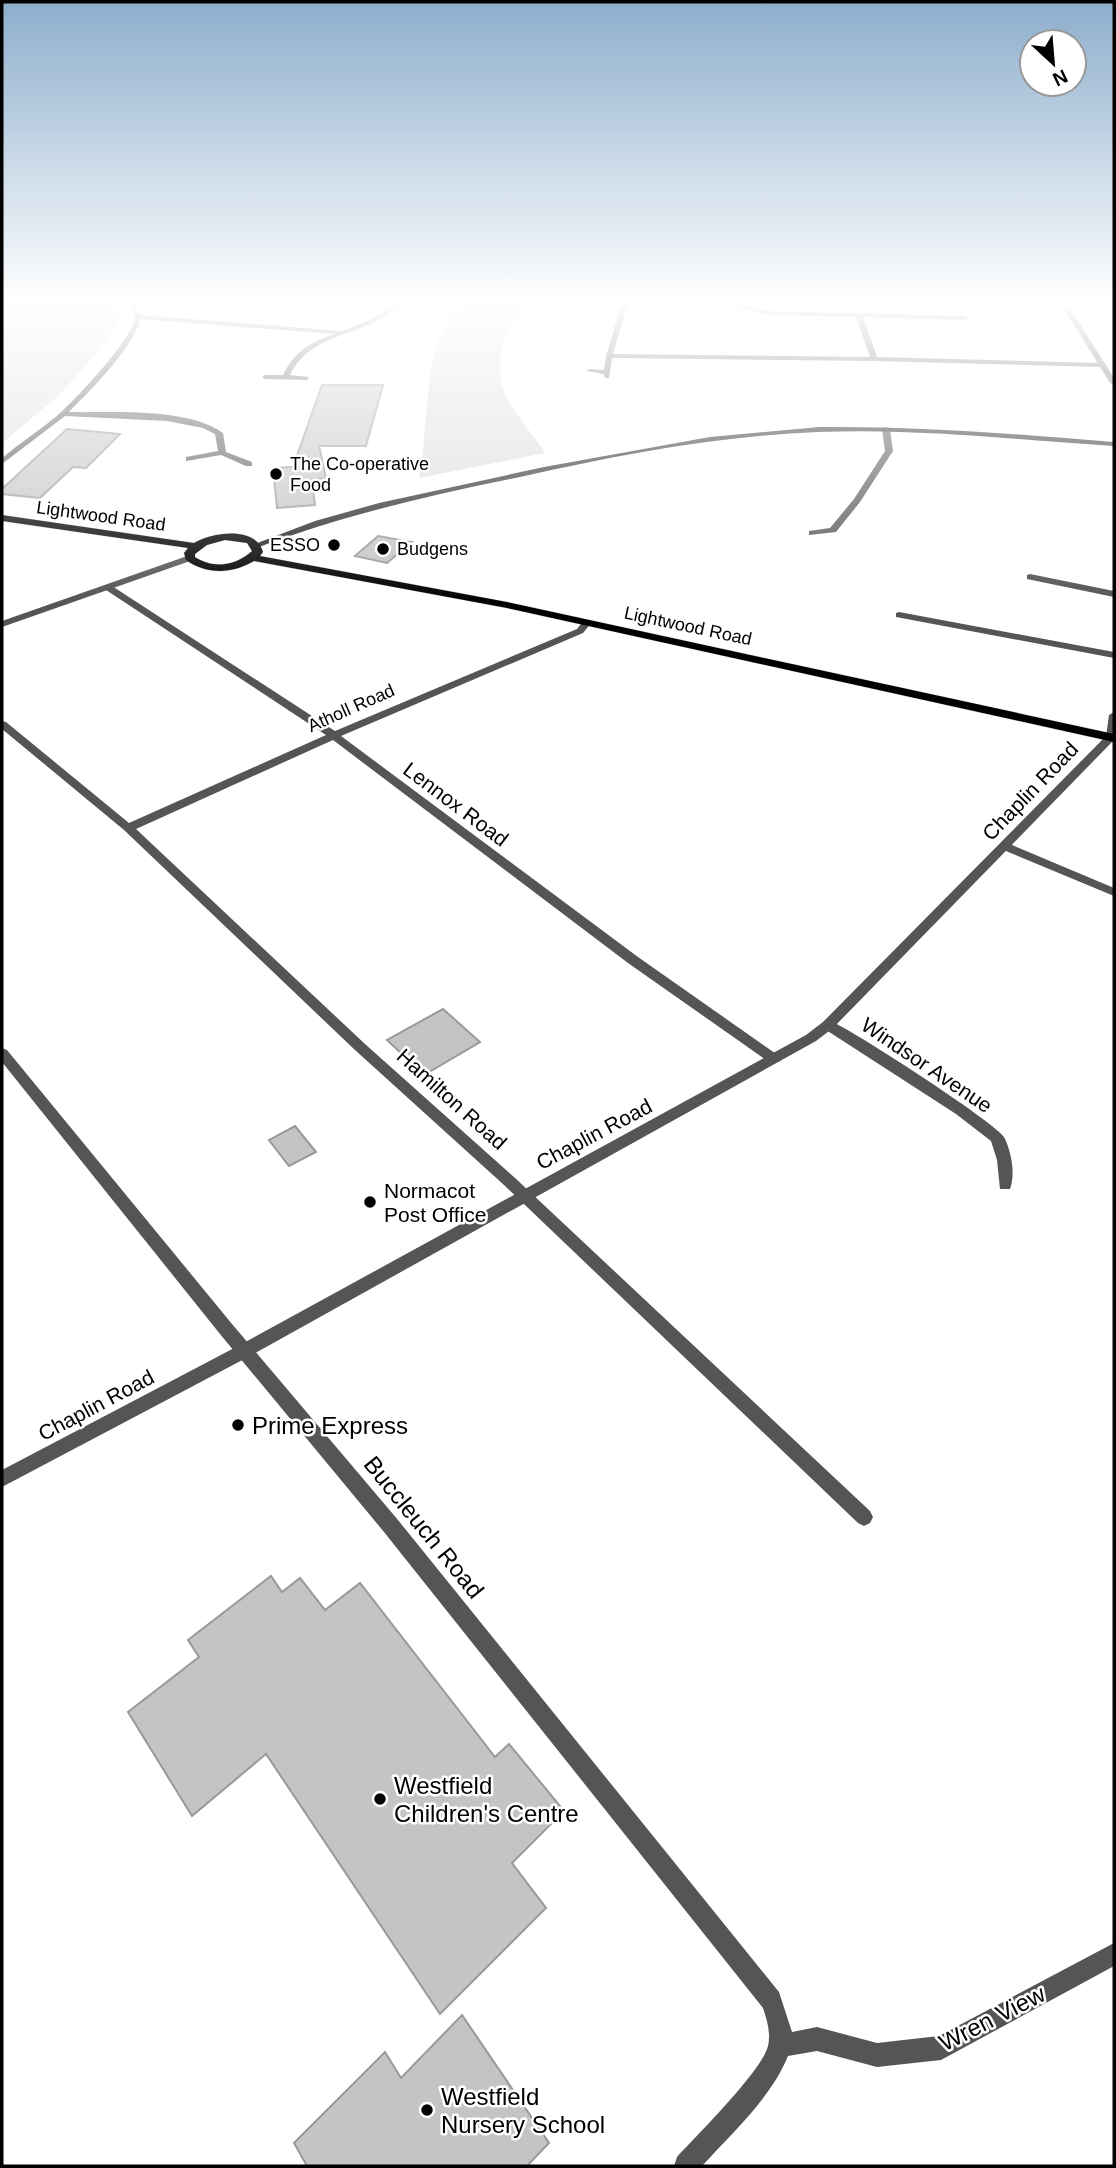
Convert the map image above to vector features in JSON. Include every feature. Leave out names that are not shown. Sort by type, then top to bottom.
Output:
[{"type":"main road","points":[[195,546],[189,553],[190,558],[199,565],[222,567],[240,564],[255,552],[367,510],[590,458],[671,444],[778,432],[886,429],[1114,444]]},
{"type":"main road","name":"Lightwood Road","points":[[2,518],[195,546],[223,537],[242,538],[255,552],[1112,738]]},
{"type":"street","points":[[2,462],[62,414],[75,400]]},
{"type":"street","points":[[62,414],[181,420],[208,425],[219,433],[222,453]]},
{"type":"street","points":[[812,533],[833,530],[857,500],[889,452],[886,429]]},
{"type":"street","points":[[189,459],[222,453],[249,464]]},
{"type":"street","points":[[2,624],[190,558]]},
{"type":"street","points":[[1030,577],[1114,594]]},
{"type":"street","name":"Lennox Road","points":[[109,588],[332,736],[634,960],[774,1059]]},
{"type":"street","points":[[898,615],[1114,655]]},
{"type":"street","name":"Atholl Road","points":[[128,828],[332,736],[580,631],[587,622]]},
{"type":"street","points":[[1112,738],[1114,715]]},
{"type":"street","name":"Hamilton Road","points":[[2,724],[128,828],[864,1517]]},
{"type":"street","name":"Chaplin Road","points":[[2,1479],[244,1350],[774,1059],[828,1025],[1112,738]]},
{"type":"street","points":[[1004,846],[1114,892]]},
{"type":"street","name":"Windsor Avenue","points":[[828,1025],[961,1110],[997,1138],[1003,1160],[1005,1185]]},
{"type":"street","name":"Buccleuch Road","points":[[2,1053],[391,1526],[771,2000],[779,2017],[780,2046]]},
{"type":"street","name":"Wren View","points":[[780,2046],[817,2039],[877,2055],[941,2048],[1114,1954]]},
{"type":"street","points":[[686,2166],[770,2069],[780,2046]]},
{"type":"shaded area","points":[[2,400],[53,400],[2,443]]},
{"type":"shaded area","points":[[428,400],[509,400],[545,453],[419,478]]},
{"type":"building","points":[[317,400],[379,400],[366,446],[319,446],[326,478],[312,480],[315,505],[277,508],[273,468],[293,467]]},
{"type":"building","points":[[67,429],[120,434],[86,468],[73,467],[40,498],[2,494],[2,489]]},
{"type":"building","name":"Budgens","points":[[378,536],[412,542],[387,563],[355,556]]},
{"type":"building","points":[[443,1009],[480,1042],[424,1075],[387,1040]]},
{"type":"building","points":[[295,1126],[316,1152],[289,1166],[269,1140]]},
{"type":"building","name":"Westfield Children's Centre","points":[[271,1576],[282,1592],[300,1578],[325,1610],[360,1583],[495,1757],[509,1744],[564,1811],[512,1863],[546,1908],[440,2014],[266,1754],[192,1816],[128,1712],[199,1657],[188,1640]]},
{"type":"building","name":"Westfield Nursery School","points":[[462,2015],[549,2143],[527,2166],[307,2166],[294,2143],[385,2052],[401,2078]]},
{"type":"place","name":"The Co-operative Food","points":[[276,474]]},
{"type":"place","name":"ESSO","points":[[334,545]]},
{"type":"place","name":"Budgens","points":[[383,549]]},
{"type":"place","name":"Normacot Post Office","points":[[370,1202]]},
{"type":"place","name":"Prime Express","points":[[238,1425]]},
{"type":"place","name":"Westfield Children's Centre","points":[[380,1799]]},
{"type":"place","name":"Westfield Nursery School","points":[[427,2110]]}]
